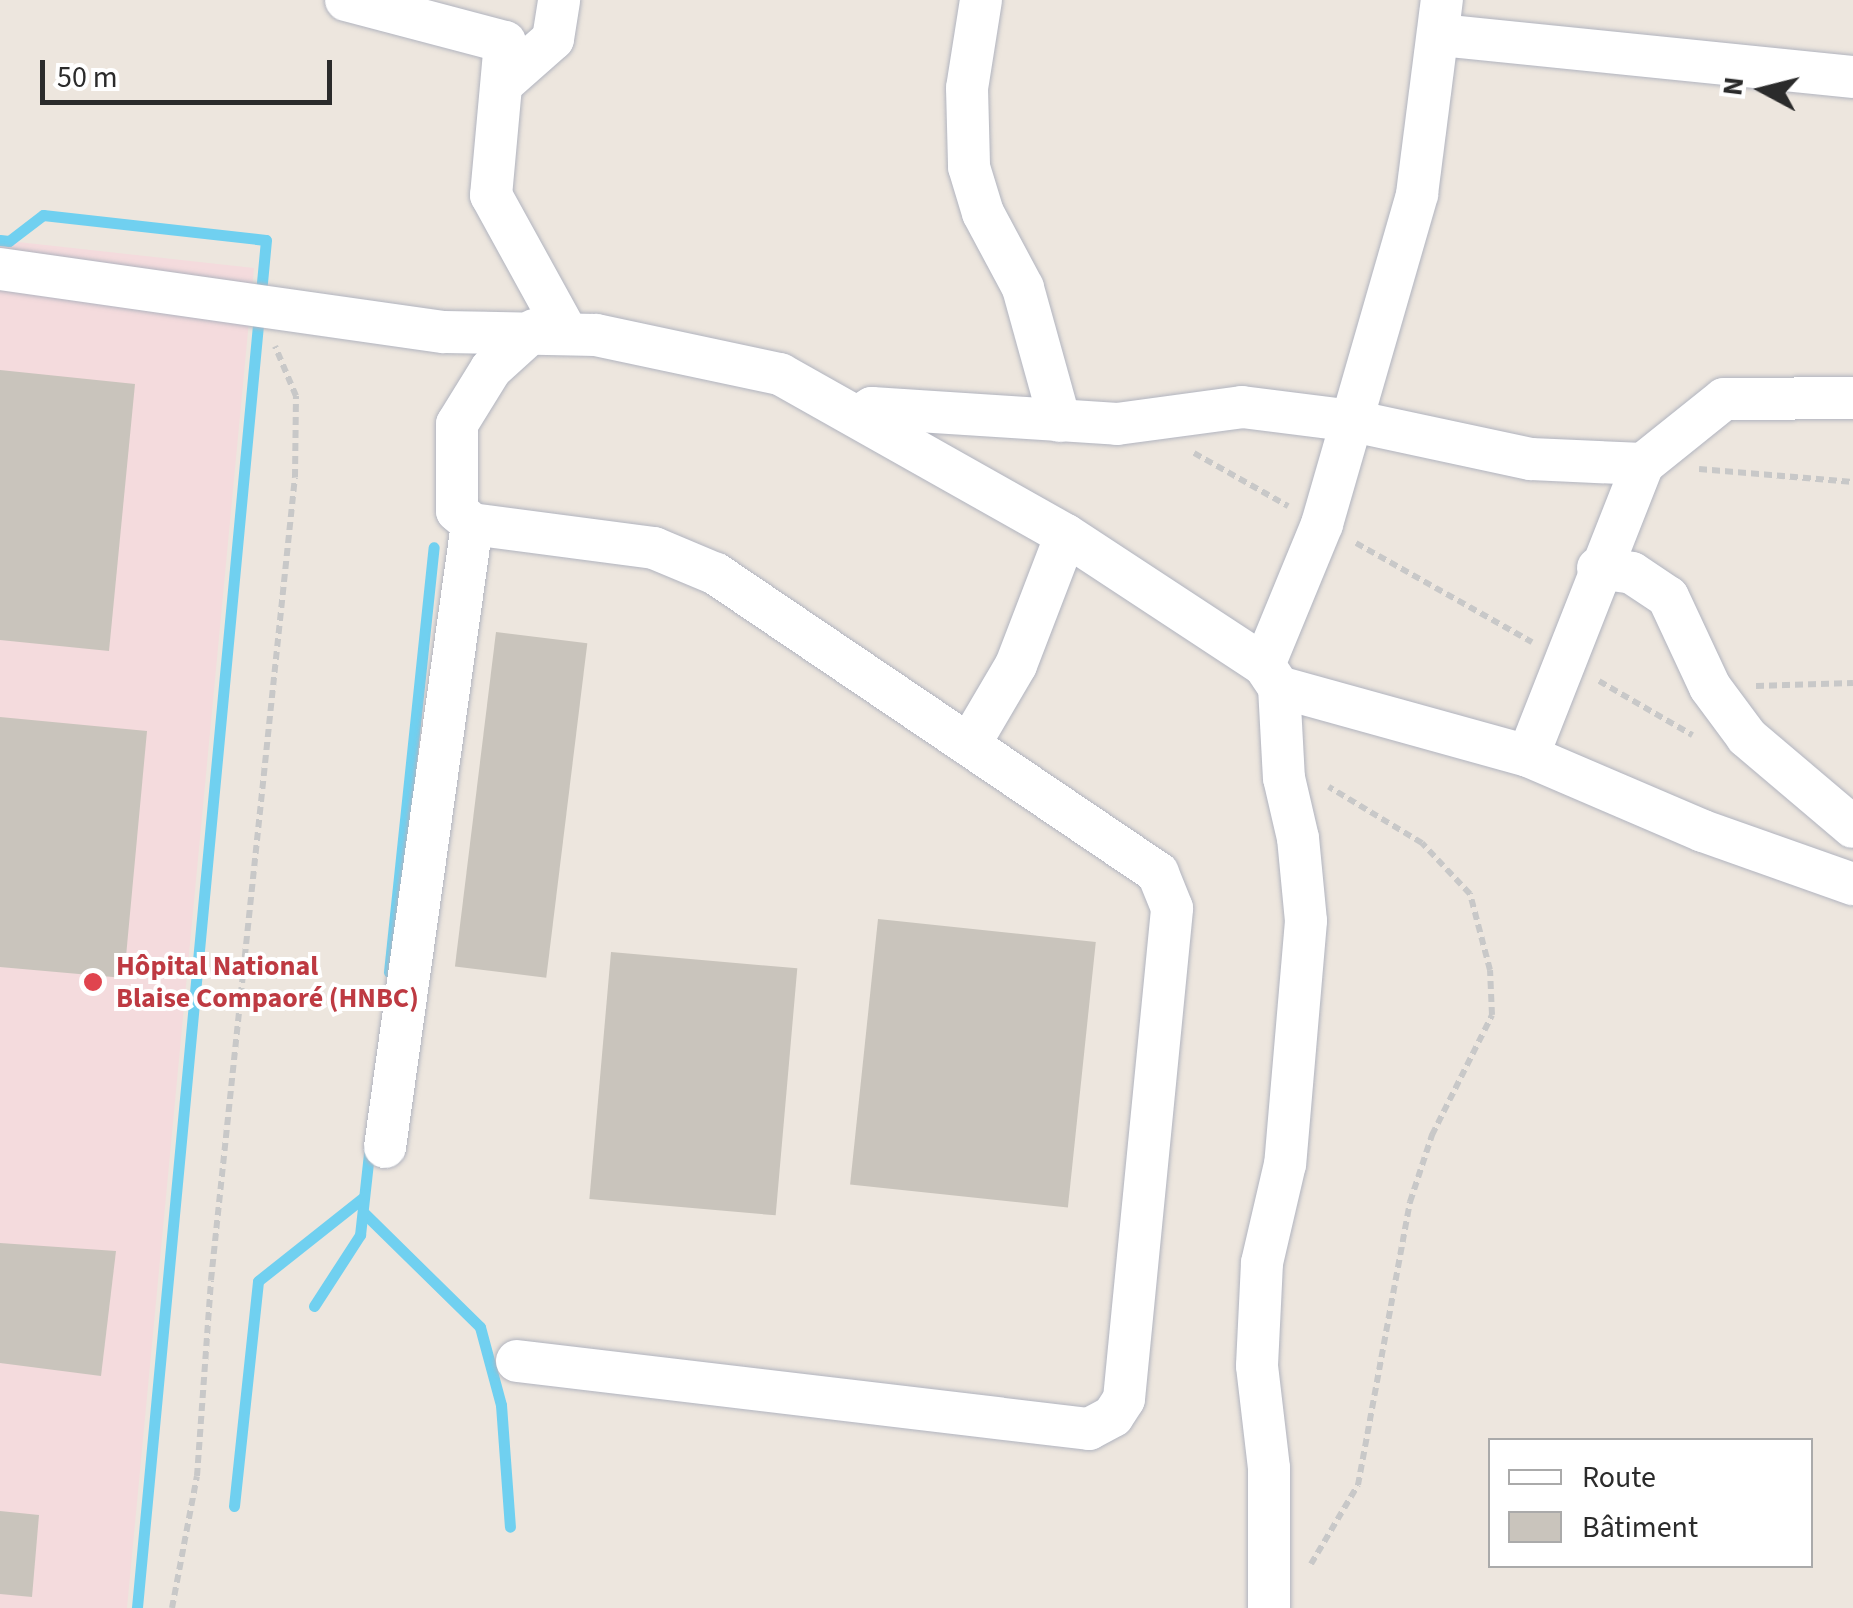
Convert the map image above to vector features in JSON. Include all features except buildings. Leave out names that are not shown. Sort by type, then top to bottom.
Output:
[{"type":"street","points":[[346,0],[506,42],[491,195],[550,331]]},
{"type":"street","points":[[502,84],[553,39],[559,0]]},
{"type":"street","points":[[981,0],[967,88],[969,167],[983,212],[1023,288],[1060,421]]},
{"type":"street","points":[[1269,1608],[1269,1468],[1258,1366],[1262,1263],[1287,1145],[1306,920],[1298,838],[1287,801],[1271,676],[1322,524],[1417,194],[1441,18],[1853,77]]},
{"type":"street","points":[[0,269],[444,332],[550,331],[780,374],[859,416],[1182,606],[1271,676],[1528,756],[1703,831],[1853,884]]},
{"type":"street","points":[[518,1361],[1090,1429],[1113,1416],[1124,1400],[1172,908],[1167,886],[1158,873],[716,574],[654,548],[472,524],[457,511],[457,424],[491,369],[550,331]]},
{"type":"street","points":[[1528,756],[1598,568],[1643,464],[1724,399],[1853,398]]},
{"type":"street","points":[[859,416],[872,408],[1149,423],[1186,410],[1242,407],[1353,421],[1531,459],[1643,464]]},
{"type":"street","points":[[386,1147],[472,524]]},
{"type":"street","points":[[969,745],[1016,665],[1066,536]]},
{"type":"street","points":[[1598,568],[1632,573],[1668,597],[1710,687],[1748,737],[1853,827]]},
{"type":"path","points":[[172,1608],[197,1476],[211,1280],[295,477],[296,396],[257,304]]},
{"type":"path","points":[[1149,423],[1700,740]]},
{"type":"path","points":[[1643,464],[1853,482]]},
{"type":"path","points":[[1710,687],[1853,683]]},
{"type":"path","points":[[1287,801],[1301,785],[1320,782],[1447,863],[1470,894],[1484,936],[1492,1015],[1432,1135],[1410,1202],[1358,1486],[1301,1578]]},
{"type":"shaded area","name":"Hôpital National Blaise Compaoré (HNBC)","points":[[0,240],[254,268],[127,1608],[0,1608]]},
{"type":"waterway","points":[[0,240],[9,241],[43,215],[266,240],[137,1608]]},
{"type":"waterway","points":[[389,972],[434,547]]},
{"type":"waterway","points":[[314,1306],[360,1235],[370,1144]]},
{"type":"waterway","points":[[234,1506],[258,1281],[364,1197]]},
{"type":"waterway","points":[[363,1212],[480,1327],[501,1405],[510,1527]]},
{"type":"place","name":"Hôpital National Blaise Compaoré (HNBC)","points":[[93,982]]}]
